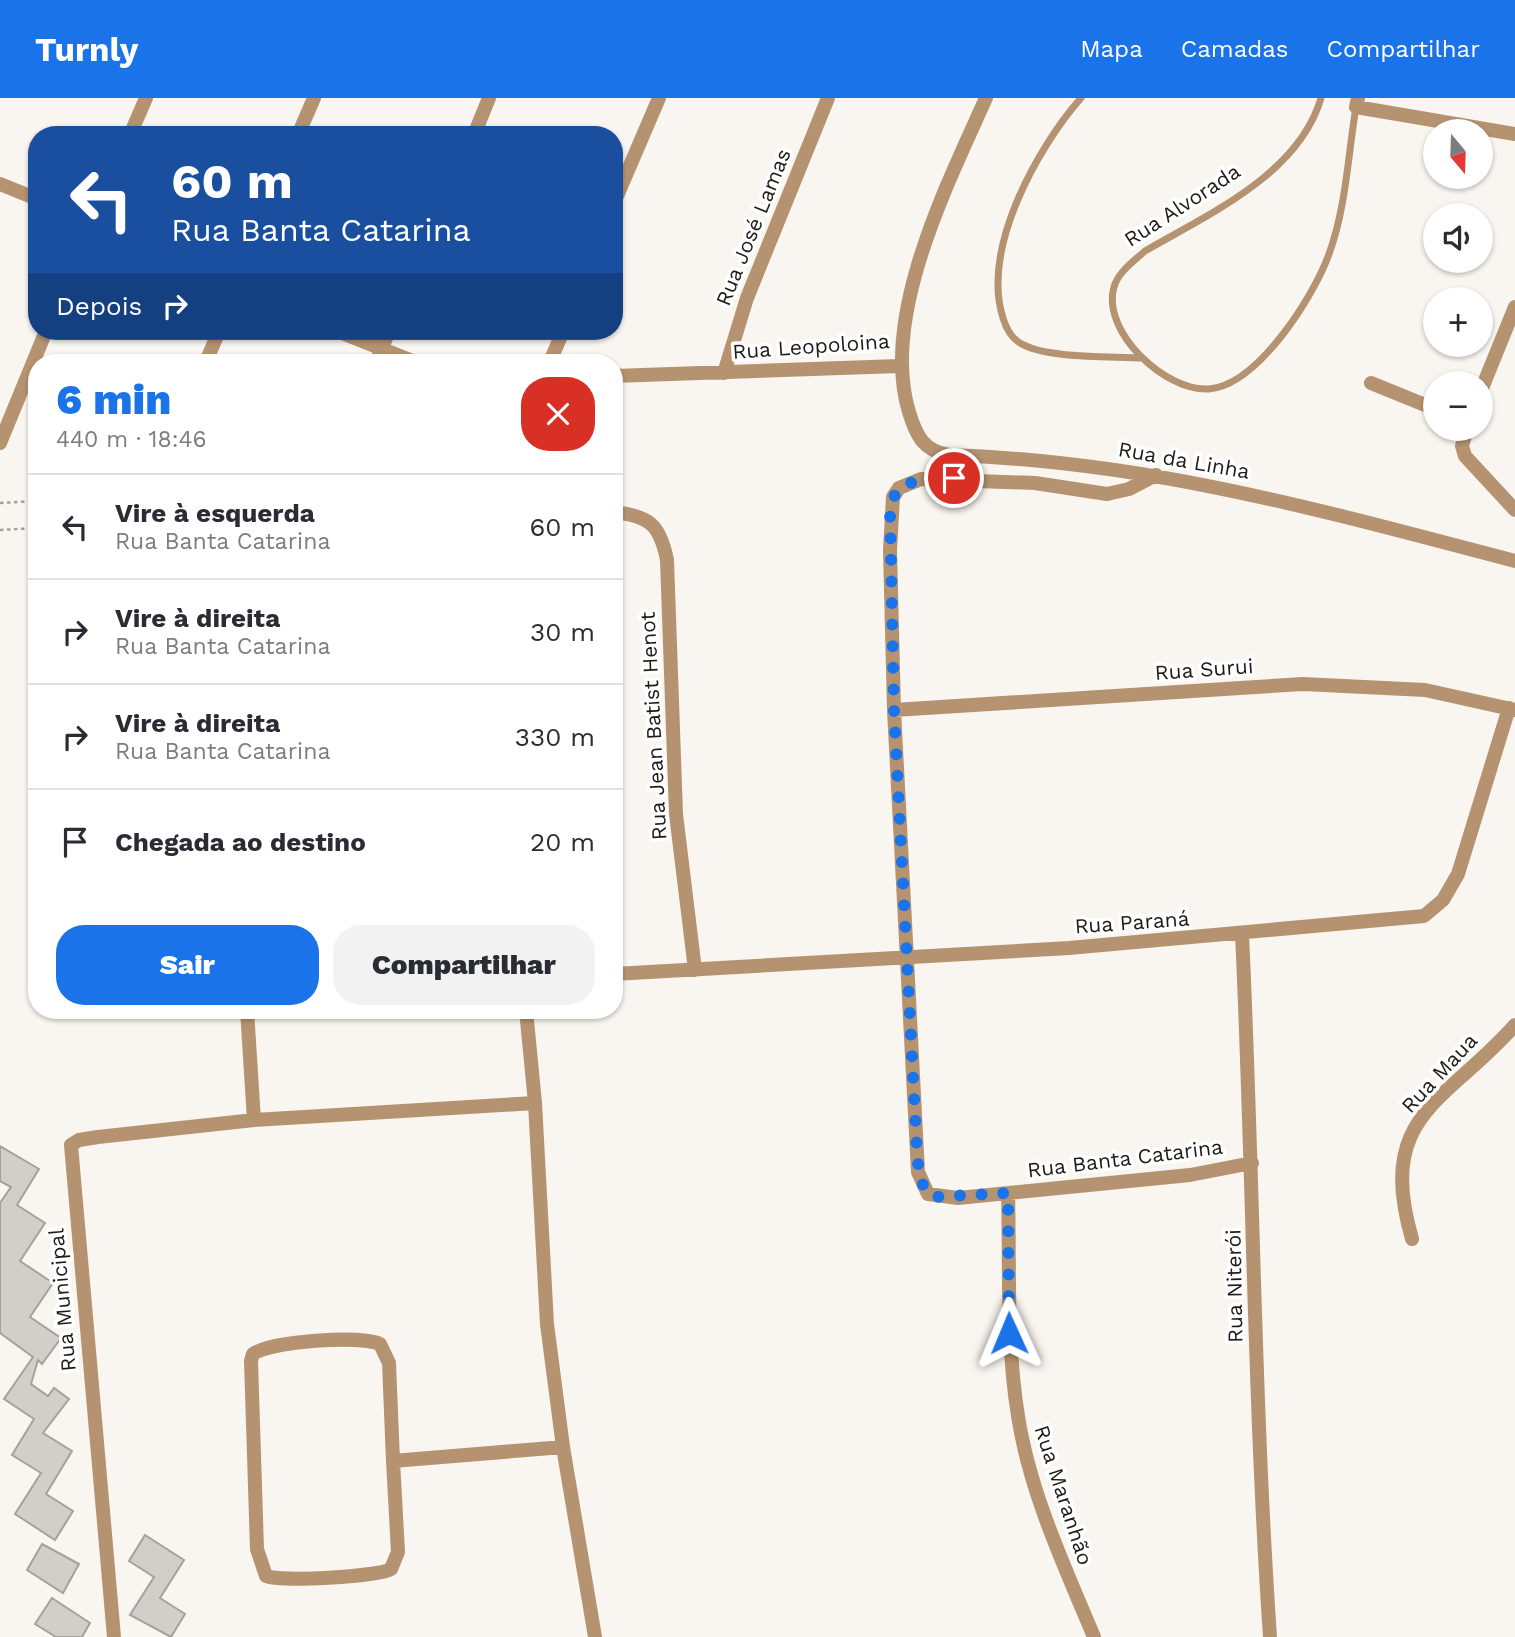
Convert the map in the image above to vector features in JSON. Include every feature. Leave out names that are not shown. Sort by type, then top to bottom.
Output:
[{"type":"street","points":[[134,126],[146,98]]},
{"type":"street","points":[[302,126],[314,98]]},
{"type":"street","points":[[478,126],[489,98]]},
{"type":"street","points":[[623,182],[659,98]]},
{"type":"street","name":"Rua José Lamas","points":[[724,373],[747,298],[828,98]]},
{"type":"street","name":"Rua Leopoloina","points":[[623,376],[899,366],[907,303],[915,273],[986,98]]},
{"type":"street","points":[[1357,102],[1515,134]]},
{"type":"street","points":[[0,184],[28,196]]},
{"type":"street","points":[[1489,371],[1515,307]]},
{"type":"street","points":[[352,340],[375,354]]},
{"type":"street","name":"Rua da Linha","points":[[899,366],[913,427],[921,441],[938,453],[1035,459],[1156,475],[1291,502],[1515,561]]},
{"type":"street","points":[[0,443],[28,375]]},
{"type":"street","points":[[1371,383],[1423,404]]},
{"type":"street","points":[[1463,441],[1465,456],[1515,510]]},
{"type":"street","name":"Rua Banta Catarina","points":[[1156,475],[1129,488],[1107,494],[1035,483],[954,478],[921,479],[899,488],[890,511],[894,710],[920,1181],[933,1197],[1008,1193],[1190,1175],[1252,1163]]},
{"type":"street","name":"Rua Jean Batist Henot","points":[[623,514],[645,518],[654,526],[664,545],[667,560],[676,814],[695,970]]},
{"type":"street","name":"Rua Surui","points":[[894,710],[1303,684],[1425,690],[1512,709]]},
{"type":"street","name":"Rua Paraná","points":[[623,974],[1242,934],[1424,916],[1436,907],[1450,890],[1468,851],[1512,709]]},
{"type":"street","name":"Rua Niterói","points":[[1242,934],[1258,1390],[1270,1637]]},
{"type":"street","points":[[248,1019],[254,1120]]},
{"type":"street","points":[[527,1019],[535,1103],[547,1324],[563,1447],[595,1637]]},
{"type":"street","name":"Rua Maua","points":[[1412,1239],[1400,1174],[1401,1160],[1410,1136],[1427,1110],[1515,1025]]},
{"type":"street","name":"Rua Municipal","points":[[114,1637],[71,1145],[79,1140],[98,1137],[254,1120],[535,1103]]},
{"type":"street","name":"Rua Maranhão","points":[[1008,1193],[1008,1314],[1018,1417],[1055,1546],[1094,1637]]},
{"type":"street","points":[[371,1340],[380,1344],[389,1363],[393,1461],[398,1552],[391,1569],[364,1575],[282,1578],[266,1576],[257,1549],[251,1356],[269,1348],[320,1342],[371,1340]]},
{"type":"street","points":[[393,1461],[563,1447]]},
{"type":"lane","points":[[1081,98],[1063,118],[1033,167],[1008,227],[997,291],[999,307],[1010,335],[1031,349],[1142,358]]},
{"type":"lane","name":"Rua Alvorada","points":[[1321,98],[1317,114],[1298,145],[1275,169],[1145,251],[1119,277],[1113,296],[1116,319],[1142,358],[1182,385],[1208,389],[1237,377],[1280,338],[1317,281],[1335,237],[1357,102]]},
{"type":"path","points":[[0,503],[28,501]]},
{"type":"path","points":[[0,530],[28,528]]},
{"type":"building","points":[[0,1146],[39,1169],[17,1205],[45,1223],[20,1261],[53,1283],[30,1317],[61,1338],[42,1364],[38,1360],[31,1384],[48,1396],[54,1388],[69,1399],[43,1433],[72,1451],[46,1494],[73,1511],[55,1540],[15,1514],[41,1473],[12,1455],[34,1419],[4,1399],[33,1357],[0,1333],[0,1203],[11,1187],[0,1181]]},
{"type":"building","points":[[145,1535],[184,1560],[160,1598],[185,1614],[171,1637],[130,1615],[154,1577],[129,1561]]},
{"type":"building","points":[[42,1544],[79,1564],[63,1593],[27,1570]]},
{"type":"building","points":[[52,1598],[90,1623],[82,1637],[56,1637],[35,1624]]},
{"type":"route","points":[[954,478],[921,479],[899,488],[893,497],[890,511],[894,710],[918,1172],[925,1191],[933,1197],[958,1198],[1008,1193],[1009,1333]]}]
